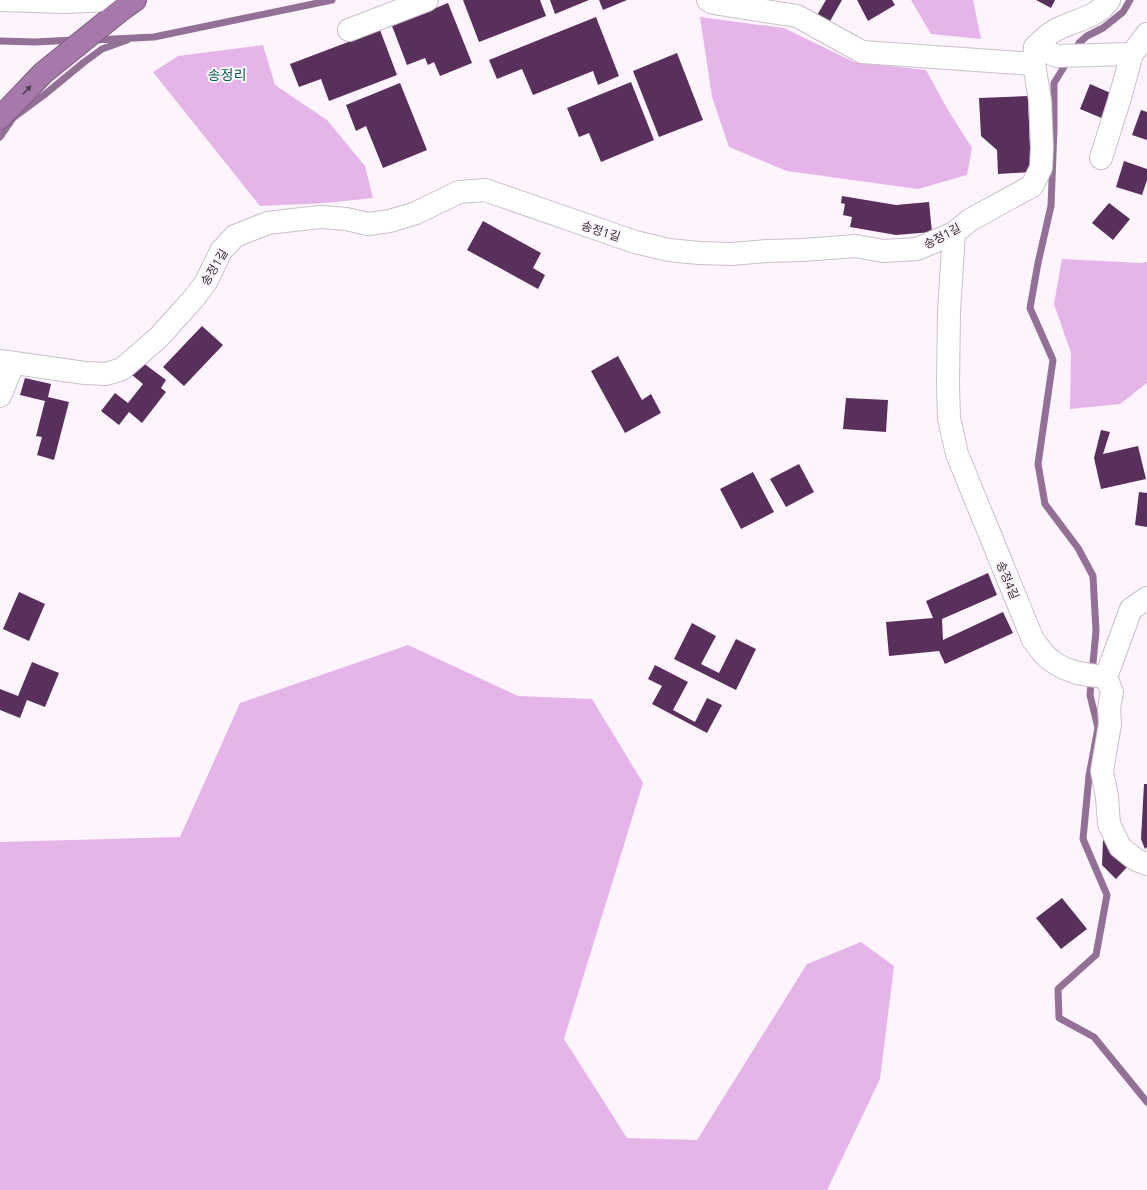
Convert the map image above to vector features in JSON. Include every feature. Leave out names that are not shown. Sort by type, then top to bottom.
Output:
[{"type":"highway","points":[[0,118],[43,73],[120,10],[135,0]]},
{"type":"street","points":[[0,0],[65,2],[112,0]]},
{"type":"street","points":[[349,30],[427,0]]},
{"type":"street","points":[[708,0],[713,3],[797,16],[862,52],[1057,56],[1132,54]]},
{"type":"street","points":[[1035,55],[1054,31],[1090,17],[1104,7],[1109,0]]},
{"type":"street","points":[[1101,158],[1132,54],[1147,34]]},
{"type":"street","name":"송정1길","points":[[6,362],[84,373],[106,374],[122,369],[159,336],[195,298],[206,282],[221,251],[235,236],[268,223],[321,217],[346,219],[368,224],[390,221],[416,213],[459,192],[485,190],[635,242],[669,250],[731,254],[856,246],[883,251],[917,249],[954,233],[970,220],[1032,186],[1041,168],[1042,147],[1040,100],[1035,55]]},
{"type":"street","name":"송정4길","points":[[954,233],[949,311],[948,385],[949,418],[957,454],[1033,640],[1051,661],[1070,672],[1106,677]]},
{"type":"street","points":[[0,396],[6,362]]},
{"type":"street","points":[[1147,598],[1131,609],[1106,677],[1112,692],[1109,708],[1110,724],[1102,771],[1107,797],[1109,824],[1120,847],[1136,860],[1147,864]]},
{"type":"shaded area","points":[[911,0],[973,0],[981,39],[931,34]]},
{"type":"shaded area","points":[[700,17],[784,28],[854,62],[926,70],[948,110],[972,148],[967,175],[918,189],[787,171],[729,147],[712,97]]},
{"type":"shaded area","points":[[263,45],[275,85],[327,120],[365,166],[373,198],[324,203],[260,206],[153,72],[178,56]]},
{"type":"shaded area","points":[[1062,259],[1140,263],[1147,262],[1147,383],[1120,404],[1070,409],[1071,353],[1054,304]]},
{"type":"shaded area","points":[[408,645],[518,696],[592,699],[643,783],[564,1039],[627,1138],[697,1140],[807,964],[861,942],[894,966],[880,1079],[827,1190],[0,1190],[0,842],[180,837],[240,703]]},
{"type":"building","points":[[463,0],[540,0],[546,16],[479,42]]},
{"type":"building","points":[[550,0],[589,0],[555,14]]},
{"type":"building","points":[[599,0],[627,0],[603,10]]},
{"type":"building","points":[[826,0],[842,0],[829,23],[816,17]]},
{"type":"building","points":[[857,0],[892,0],[895,5],[868,21]]},
{"type":"building","points":[[1036,0],[1055,0],[1051,8]]},
{"type":"building","points":[[448,3],[472,63],[440,76],[434,62],[428,65],[425,58],[407,65],[392,26]]},
{"type":"building","points":[[596,17],[619,76],[598,85],[593,71],[533,95],[522,69],[497,79],[489,60]]},
{"type":"building","points":[[380,30],[397,75],[329,101],[321,79],[299,87],[290,64]]},
{"type":"building","points":[[677,53],[703,120],[659,137],[633,71]]},
{"type":"building","points":[[631,82],[654,140],[601,162],[589,133],[579,137],[567,108]]},
{"type":"building","points":[[400,83],[427,150],[383,168],[366,126],[356,131],[346,105]]},
{"type":"building","points":[[1090,84],[1115,95],[1104,119],[1080,109]]},
{"type":"building","points":[[1028,96],[1031,172],[998,174],[997,150],[981,136],[979,98]]},
{"type":"building","points":[[1141,110],[1147,112],[1147,140],[1132,135]]},
{"type":"building","points":[[1124,161],[1147,169],[1147,180],[1142,195],[1116,187]]},
{"type":"building","points":[[842,196],[896,205],[929,202],[932,232],[896,235],[850,227],[852,217],[843,215],[845,204],[841,203]]},
{"type":"building","points":[[1109,203],[1130,219],[1113,240],[1092,223]]},
{"type":"building","points":[[483,221],[541,253],[533,268],[545,275],[538,289],[467,250]]},
{"type":"building","points":[[202,326],[223,345],[184,386],[163,367]]},
{"type":"building","points":[[618,356],[642,400],[651,394],[661,413],[625,433],[591,371]]},
{"type":"building","points":[[142,362],[166,380],[161,388],[166,392],[142,423],[129,412],[119,425],[101,411],[115,393],[128,403],[143,384],[132,375]]},
{"type":"building","points":[[25,378],[51,384],[48,397],[69,402],[54,460],[37,455],[42,437],[36,436],[45,401],[20,395]]},
{"type":"building","points":[[846,398],[888,400],[886,432],[843,429]]},
{"type":"building","points":[[1101,430],[1110,432],[1103,454],[1138,446],[1146,479],[1101,489],[1094,458]]},
{"type":"building","points":[[799,464],[814,492],[786,507],[770,479]]},
{"type":"building","points":[[753,472],[774,512],[741,529],[720,489]]},
{"type":"building","points":[[1139,492],[1147,493],[1147,527],[1135,525]]},
{"type":"building","points":[[988,573],[997,595],[942,619],[943,640],[1003,612],[1013,633],[945,664],[939,651],[889,656],[886,622],[933,618],[926,601]]},
{"type":"building","points":[[19,592],[45,604],[29,641],[3,629]]},
{"type":"building","points":[[692,623],[716,636],[701,664],[719,673],[736,639],[756,649],[736,690],[674,659]]},
{"type":"building","points":[[32,662],[59,673],[45,707],[27,700],[20,718],[0,710],[0,689],[18,696]]},
{"type":"building","points":[[655,665],[688,682],[673,710],[695,722],[707,698],[722,705],[707,733],[652,704],[662,686],[648,679]]},
{"type":"building","points":[[1144,784],[1147,784],[1147,847],[1145,849],[1141,839]]},
{"type":"building","points":[[1103,840],[1129,865],[1116,879],[1102,865]]},
{"type":"building","points":[[1062,898],[1087,929],[1061,949],[1036,918]]},
{"type":"waterway","points":[[94,40],[154,37],[332,0]]},
{"type":"waterway","points":[[1130,0],[1123,12],[1103,28],[1087,36],[1079,43],[1054,83],[1051,206],[1038,263],[1030,308],[1053,360],[1038,464],[1045,504],[1078,548],[1093,576],[1096,631],[1090,695],[1098,728],[1089,776],[1083,839],[1107,895],[1096,955],[1058,989],[1059,1018],[1094,1037],[1147,1102]]},
{"type":"waterway","points":[[0,41],[35,42],[74,40]]},
{"type":"waterway","points":[[0,137],[13,118],[83,63],[102,49],[127,40]]},
{"type":"district","name":"송정리","points":[[227,74]]}]
